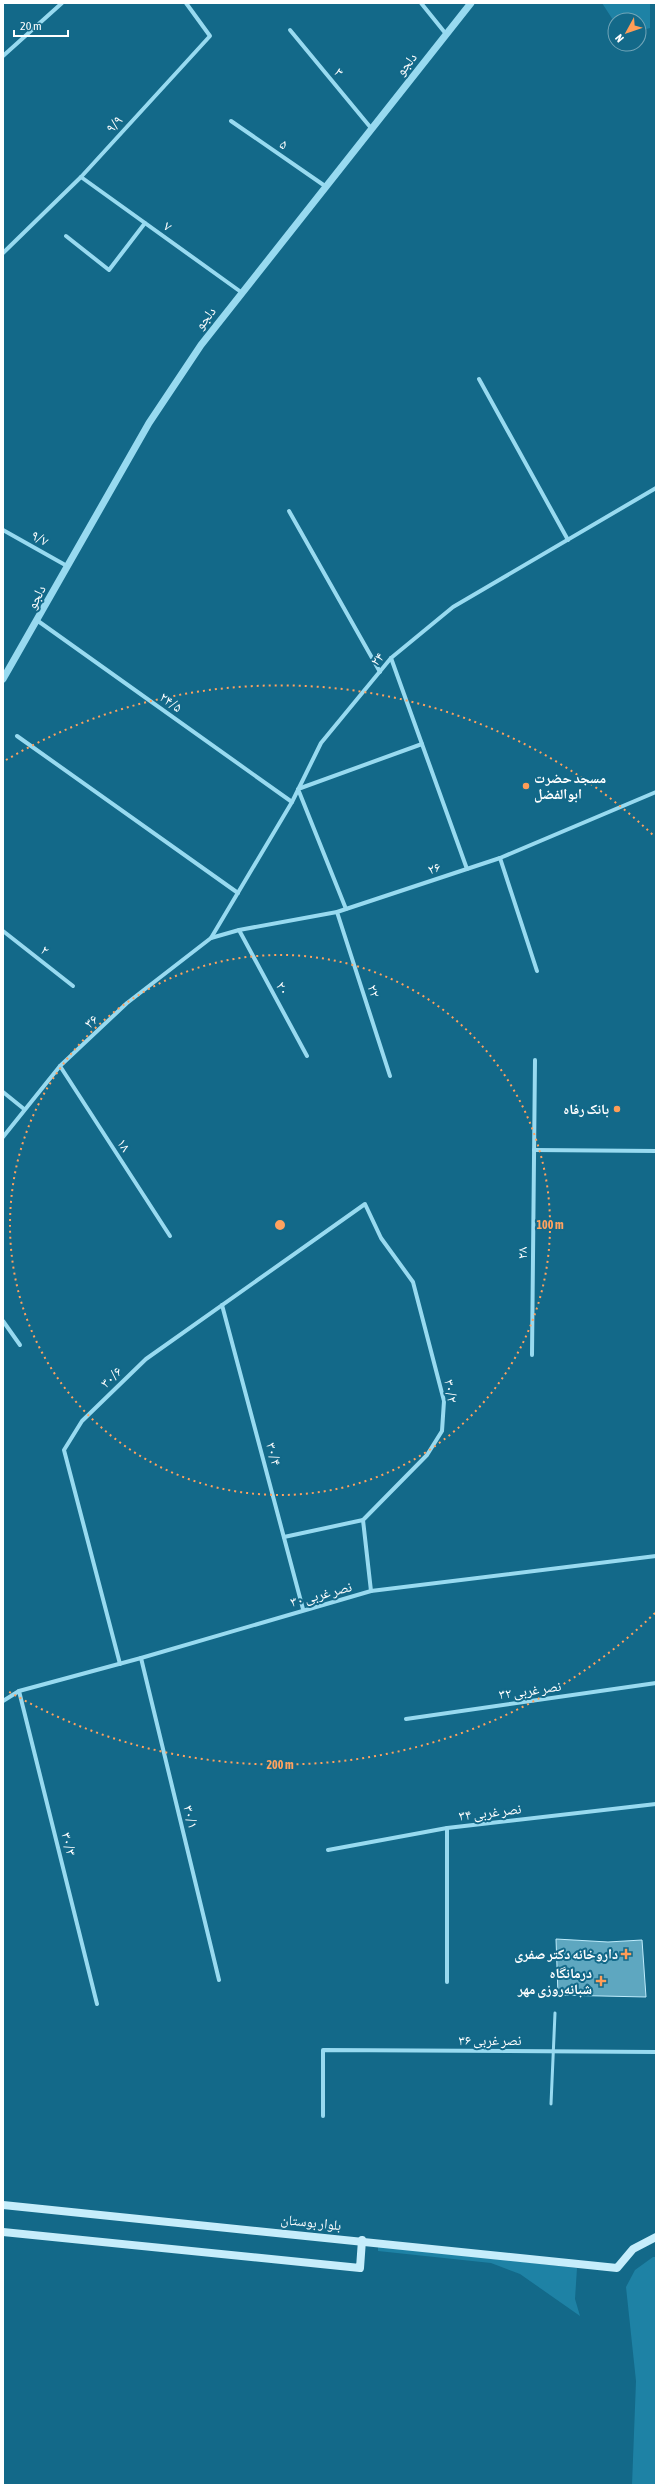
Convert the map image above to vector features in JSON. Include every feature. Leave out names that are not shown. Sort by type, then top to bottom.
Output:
[{"type":"main road","name":"بلوار بوستان","points":[[3,2205],[362,2240],[617,2268],[633,2249],[656,2235]]},
{"type":"main road","points":[[3,2232],[360,2268],[362,2240]]},
{"type":"street","points":[[3,56],[62,3]]},
{"type":"street","name":"۹/۹","points":[[3,253],[81,176],[210,36],[186,3]]},
{"type":"street","points":[[421,3],[446,34]]},
{"type":"street","name":"دلجو","points":[[3,680],[38,621],[67,566],[149,423],[201,344],[471,3]]},
{"type":"street","name":"۳","points":[[290,30],[371,128]]},
{"type":"street","name":"۵","points":[[231,121],[325,186]]},
{"type":"street","name":"۷","points":[[81,176],[241,292]]},
{"type":"street","points":[[66,236],[109,270],[145,223]]},
{"type":"street","points":[[479,379],[568,540]]},
{"type":"street","name":"۲۴","points":[[211,938],[292,802],[322,743],[391,658],[453,607],[656,488]]},
{"type":"street","points":[[289,511],[380,672]]},
{"type":"street","name":"۹/۷","points":[[3,530],[67,566]]},
{"type":"street","name":"۲۴/۵","points":[[38,621],[292,802]]},
{"type":"street","points":[[391,658],[467,869]]},
{"type":"street","points":[[17,736],[238,893]]},
{"type":"street","points":[[346,909],[298,789],[422,744]]},
{"type":"street","name":"۲۶","points":[[211,938],[239,930],[337,912],[500,858],[656,792]]},
{"type":"street","points":[[500,858],[537,971]]},
{"type":"street","name":"۲۲","points":[[337,912],[390,1076]]},
{"type":"street","name":"۲۰","points":[[239,930],[308,1056]]},
{"type":"street","name":"۲","points":[[3,931],[73,986]]},
{"type":"street","name":"۳۶","points":[[3,1137],[60,1066],[127,1003],[211,938]]},
{"type":"street","name":"۲۸","points":[[532,1355],[535,1060]]},
{"type":"street","name":"۱۸","points":[[60,1066],[170,1236]]},
{"type":"street","points":[[3,1092],[24,1109]]},
{"type":"street","points":[[534,1150],[656,1151]]},
{"type":"street","name":"۳۰/۶","points":[[120,1664],[64,1450],[82,1421],[146,1359],[365,1204]]},
{"type":"street","name":"۳۰/۲","points":[[363,1520],[427,1455],[442,1431],[444,1401],[414,1282],[381,1238],[365,1204]]},
{"type":"street","name":"۳۰/۴","points":[[222,1305],[303,1609]]},
{"type":"street","points":[[3,1321],[20,1346]]},
{"type":"street","points":[[284,1537],[363,1520],[371,1591]]},
{"type":"street","name":"نصر غربی ۳۰","points":[[3,1701],[19,1691],[120,1664],[303,1609],[371,1591],[656,1556]]},
{"type":"street","name":"۳۰/۱","points":[[141,1658],[219,1980]]},
{"type":"street","name":"نصر غربی ۳۲","points":[[406,1719],[656,1684]]},
{"type":"street","name":"۳۰/۳","points":[[19,1691],[97,2004]]},
{"type":"street","name":"نصر غربی ۳۴","points":[[328,1850],[447,1828],[656,1804]]},
{"type":"street","points":[[447,1828],[448,1982]]},
{"type":"street","name":"نصر غربی ۳۶","points":[[323,2116],[323,2050],[656,2052]]},
{"type":"lane","points":[[551,2104],[555,2013]]},
{"type":"shaded area","points":[[602,3],[650,3],[650,28],[647,29],[647,12],[608,12]]},
{"type":"shaded area","points":[[378,2246],[577,2268],[575,2299],[580,2316],[520,2274],[491,2263],[378,2251]]},
{"type":"shaded area","points":[[653,2257],[656,2257],[656,2485],[632,2485],[636,2381],[626,2287],[635,2270]]},
{"type":"building","name":"درمانگاه شبانه‌روزی مهر","points":[[556,1939],[608,1942],[642,1940],[646,1997],[558,1995]]},
{"type":"place","name":"مسجد حضرت ابوالفضل","points":[[526,786]]},
{"type":"place","name":"بانک رفاه","points":[[617,1109]]},
{"type":"place","name":"داروخانه دکتر صفری","points":[[626,1954]]},
{"type":"place","name":"درمانگاه شبانه‌روزی مهر","points":[[601,1981]]}]
